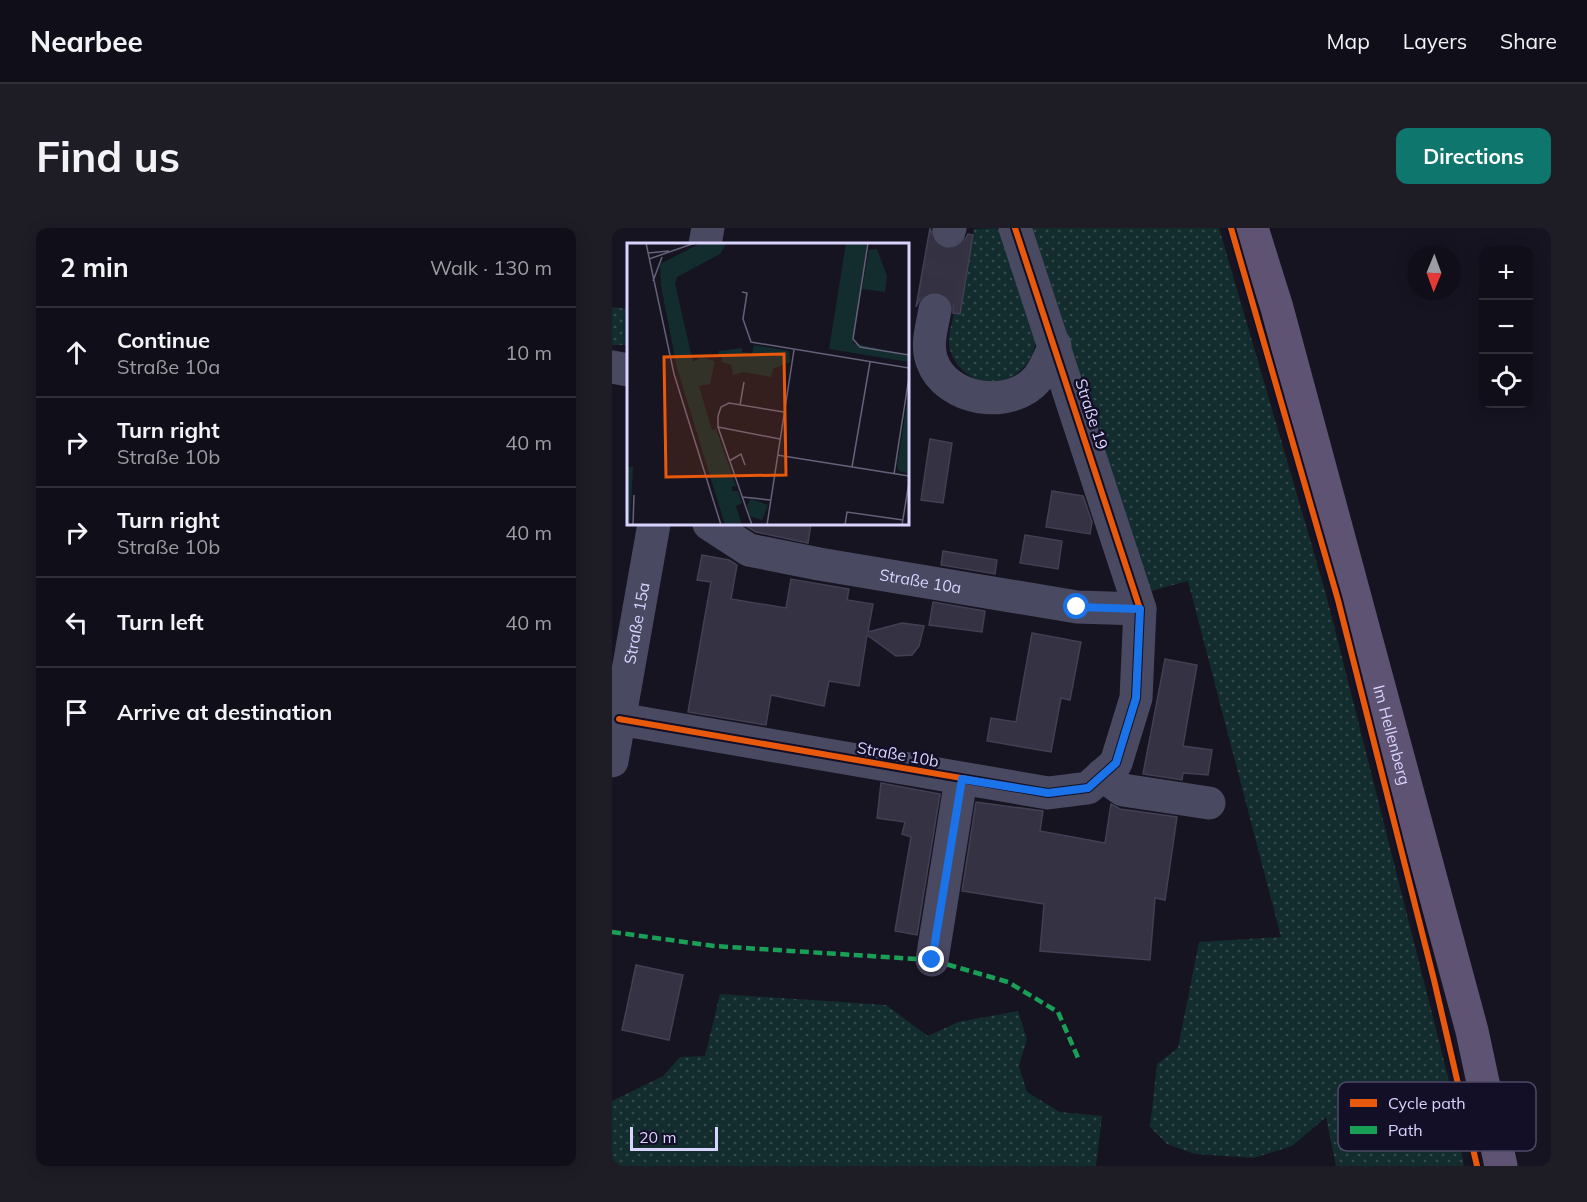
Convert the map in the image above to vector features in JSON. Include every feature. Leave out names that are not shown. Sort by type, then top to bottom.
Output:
[{"type":"main road","name":"Im Hellenberg","points":[[1252,228],[1277,308],[1472,1031],[1483,1082]]},
{"type":"main road","name":"Im Hellenberg","points":[[1498,1151],[1501,1166]]},
{"type":"street","points":[[705,243],[708,228]]},
{"type":"street","name":"Straße 19","points":[[1015,228],[1140,609]]},
{"type":"street","points":[[935,310],[929,341],[932,361],[945,382],[966,396],[993,398],[1017,393],[1037,379],[1055,345]]},
{"type":"street","points":[[612,367],[627,370]]},
{"type":"street","name":"Straße 15a","points":[[612,761],[654,525]]},
{"type":"street","name":"Straße 10a","points":[[711,525],[749,550],[784,557],[1003,597],[1077,607],[1140,609]]},
{"type":"street","name":"Straße 10b","points":[[619,719],[1048,793],[1088,788],[1116,763],[1136,698],[1140,609]]},
{"type":"street","points":[[1102,775],[1124,790],[1209,802]]},
{"type":"street","points":[[932,960],[962,779]]},
{"type":"green space","points":[[995,228],[1003,232],[1037,335],[1032,355],[1022,370],[1008,378],[994,382],[979,380],[966,373],[955,361],[949,341],[954,313],[960,314],[974,229]]},
{"type":"green space","points":[[1032,228],[1219,228],[1326,594],[1449,1082],[1338,1082],[1338,1151],[1461,1151],[1464,1166],[1336,1166],[1326,1117],[1292,1146],[1254,1158],[1195,1154],[1167,1144],[1150,1127],[1157,1064],[1178,1048],[1199,942],[1281,937],[1188,581],[1151,591]]},
{"type":"green space","points":[[612,307],[627,309],[627,345],[612,345]]},
{"type":"green space","points":[[720,994],[886,1005],[928,1036],[958,1022],[1018,1011],[1027,1039],[1019,1066],[1027,1092],[1060,1112],[1102,1116],[1096,1166],[612,1166],[612,1101],[663,1076],[680,1057],[705,1056]]},
{"type":"building","points":[[930,228],[935,243],[944,249],[953,249],[962,245],[968,234],[973,235],[960,314],[953,313],[953,305],[948,296],[938,292],[930,292],[921,297],[916,307]]},
{"type":"building","points":[[930,439],[952,443],[943,503],[921,500]]},
{"type":"building","points":[[1052,491],[1083,496],[1092,522],[1090,534],[1046,527]]},
{"type":"building","points":[[745,525],[811,525],[808,543],[756,532]]},
{"type":"building","points":[[1025,535],[1062,541],[1058,569],[1020,563]]},
{"type":"building","points":[[943,551],[997,560],[995,574],[941,565]]},
{"type":"building","points":[[702,555],[729,560],[737,565],[731,599],[786,608],[791,579],[849,589],[847,600],[873,604],[868,632],[902,623],[924,626],[919,646],[912,655],[896,656],[867,635],[859,686],[829,681],[824,706],[771,695],[766,725],[688,712],[711,582],[697,580]]},
{"type":"building","points":[[933,602],[985,611],[982,632],[929,625]]},
{"type":"building","points":[[1032,633],[1081,642],[1070,700],[1061,698],[1051,752],[987,741],[991,718],[1016,722]]},
{"type":"building","points":[[1165,659],[1197,665],[1183,746],[1212,750],[1208,775],[1183,773],[1182,780],[1143,774]]},
{"type":"building","points":[[881,783],[940,794],[917,935],[895,931],[911,837],[902,834],[905,822],[877,818]]},
{"type":"building","points":[[976,802],[1043,811],[1040,831],[1105,843],[1111,804],[1120,809],[1177,817],[1165,900],[1155,898],[1150,960],[1040,951],[1044,904],[962,891]]},
{"type":"building","points":[[636,965],[683,975],[669,1040],[622,1030]]},
{"type":"tunnel","points":[[935,310],[949,231]]},
{"type":"marked path","points":[[612,932],[714,946],[932,960],[1008,982],[1058,1012],[1079,1060]]},
{"type":"cycle path","points":[[619,719],[1048,793],[1088,788],[1116,763],[1136,698],[1140,609],[1015,228]]},
{"type":"cycle path","points":[[1231,228],[1338,600],[1458,1082]]},
{"type":"cycle path","points":[[1474,1151],[1477,1166]]},
{"type":"route","points":[[932,960],[962,779],[1048,793],[1088,788],[1116,763],[1136,698],[1140,609],[1077,607]]}]
